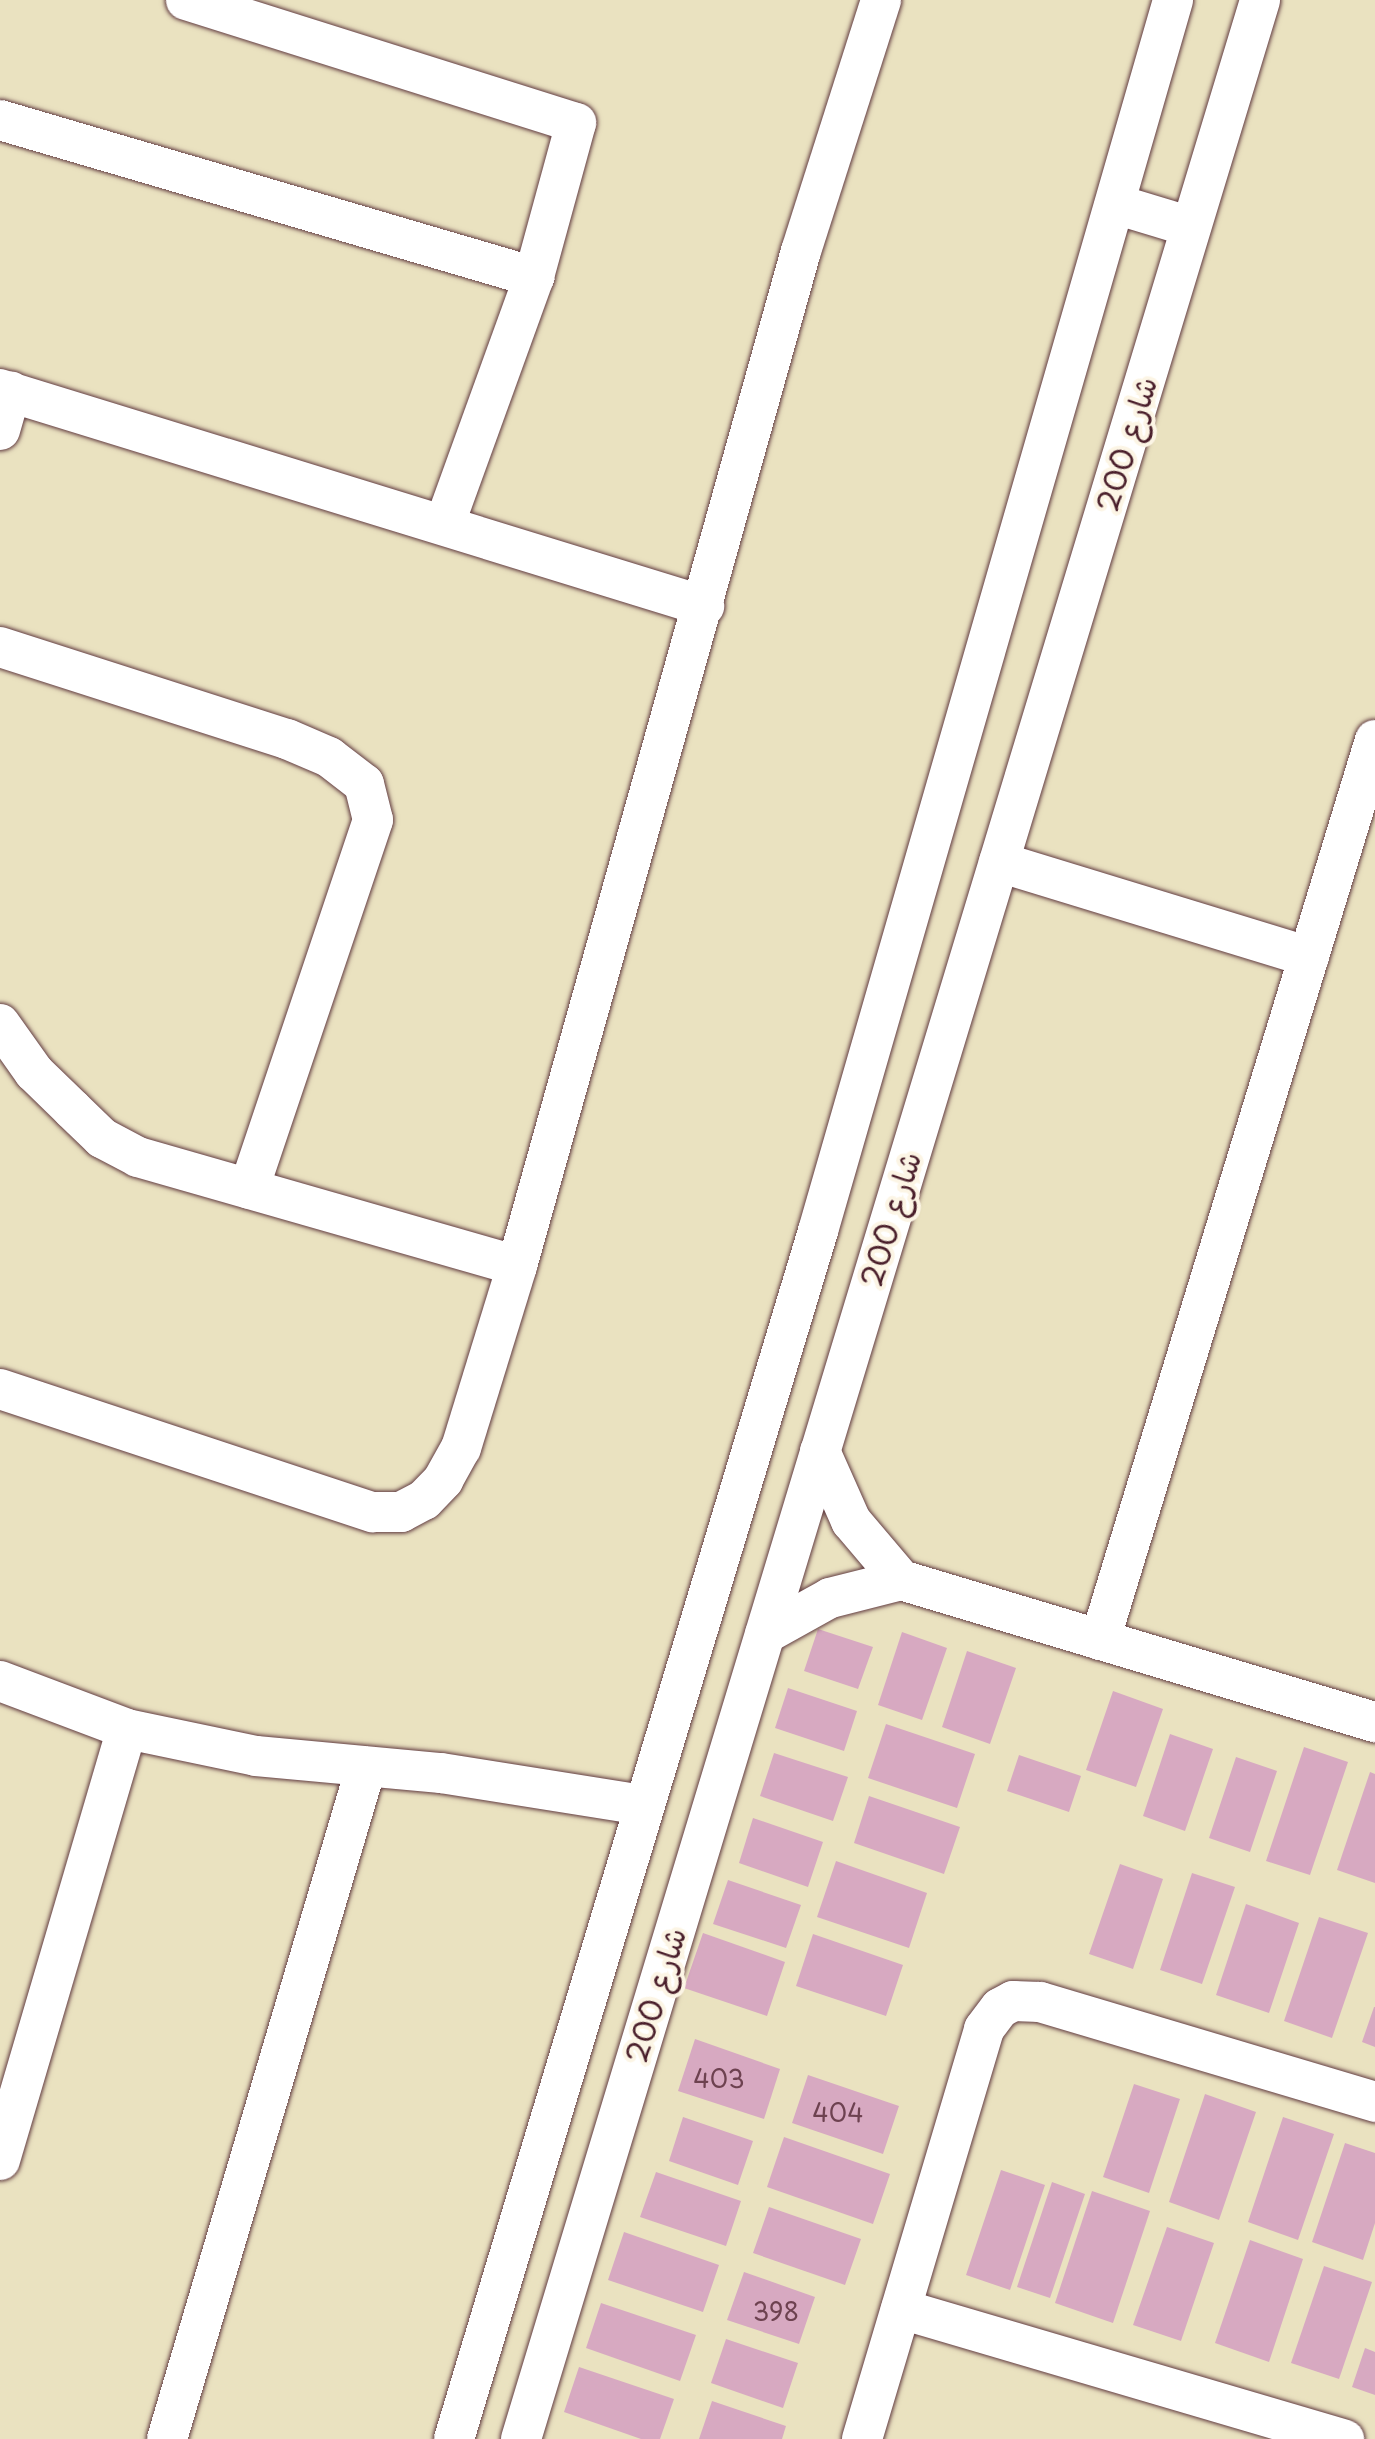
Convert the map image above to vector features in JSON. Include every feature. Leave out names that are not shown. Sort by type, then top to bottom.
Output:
[{"type":"street","points":[[186,0],[576,123],[534,277],[445,522]]},
{"type":"street","points":[[0,1390],[342,1506],[401,1512],[424,1500],[443,1480],[461,1448],[517,1266],[802,252],[881,0]]},
{"type":"street","points":[[454,2439],[818,1232],[1173,0]]},
{"type":"street","name":"شارع 200","points":[[520,2439],[1260,0]]},
{"type":"street","points":[[0,120],[534,277]]},
{"type":"street","points":[[1115,204],[1192,228]]},
{"type":"street","points":[[4,403],[445,522],[704,606]]},
{"type":"street","points":[[0,647],[287,739],[329,757],[364,784],[373,820],[249,1189]]},
{"type":"street","points":[[1100,1640],[1375,740]]},
{"type":"street","points":[[999,862],[1309,957]]},
{"type":"street","points":[[0,1024],[34,1072],[102,1138],[138,1156],[517,1266]]},
{"type":"street","points":[[818,1232],[882,1249]]},
{"type":"street","points":[[820,1451],[851,1521],[901,1580]]},
{"type":"street","points":[[765,1634],[830,1598],[901,1580],[1375,1722]]},
{"type":"street","points":[[0,1681],[127,1729],[256,1756],[560,1789],[642,1806]]},
{"type":"street","points":[[0,2160],[127,1729]]},
{"type":"street","points":[[166,2439],[366,1768]]},
{"type":"street","points":[[862,2439],[984,2029],[991,2016],[1013,2001],[1040,2002],[1375,2102]]},
{"type":"street","points":[[542,2143],[606,2160]]},
{"type":"street","points":[[901,2309],[1344,2439]]},
{"type":"building","points":[[818,1629],[873,1647],[858,1689],[804,1671]]},
{"type":"building","points":[[902,1632],[947,1648],[922,1720],[878,1705]]},
{"type":"building","points":[[967,1651],[1016,1668],[990,1744],[942,1727]]},
{"type":"building","points":[[788,1688],[857,1711],[844,1751],[775,1728]]},
{"type":"building","points":[[1113,1691],[1163,1709],[1136,1787],[1086,1770]]},
{"type":"building","points":[[886,1724],[975,1754],[957,1808],[868,1778]]},
{"type":"building","points":[[1170,1734],[1213,1749],[1185,1831],[1143,1816]]},
{"type":"building","points":[[1304,1747],[1348,1762],[1310,1875],[1266,1861]]},
{"type":"building","points":[[774,1753],[848,1777],[833,1821],[760,1796]]},
{"type":"building","points":[[1019,1755],[1081,1776],[1069,1812],[1007,1791]]},
{"type":"building","points":[[1236,1757],[1277,1771],[1250,1852],[1209,1838]]},
{"type":"building","points":[[1370,1772],[1375,1774],[1375,1883],[1337,1870]]},
{"type":"building","points":[[869,1796],[960,1827],[944,1874],[854,1843]]},
{"type":"building","points":[[753,1818],[823,1842],[808,1887],[739,1863]]},
{"type":"building","points":[[836,1861],[927,1893],[909,1948],[817,1917]]},
{"type":"building","points":[[1120,1864],[1163,1879],[1133,1969],[1089,1954]]},
{"type":"building","points":[[1192,1873],[1235,1887],[1202,1984],[1160,1970]]},
{"type":"building","points":[[728,1880],[801,1905],[786,1948],[713,1924]]},
{"type":"building","points":[[1246,1904],[1299,1923],[1269,2013],[1216,1995]]},
{"type":"building","points":[[1319,1917],[1368,1933],[1332,2038],[1284,2021]]},
{"type":"building","points":[[703,1933],[785,1962],[767,2016],[684,1988]]},
{"type":"building","points":[[813,1934],[903,1965],[886,2016],[796,1986]]},
{"type":"building","points":[[1375,2007],[1375,2047],[1362,2042]]},
{"type":"building","points":[[695,2039],[780,2069],[764,2119],[678,2091]]},
{"type":"building","points":[[808,2075],[899,2106],[883,2154],[792,2123]]},
{"type":"building","points":[[1134,2084],[1180,2099],[1149,2193],[1103,2177]]},
{"type":"building","points":[[1205,2094],[1256,2112],[1219,2220],[1169,2202]]},
{"type":"building","points":[[683,2117],[753,2141],[738,2185],[669,2161]]},
{"type":"building","points":[[1283,2117],[1334,2134],[1298,2240],[1248,2222]]},
{"type":"building","points":[[784,2137],[890,2174],[873,2224],[767,2187]]},
{"type":"building","points":[[1345,2143],[1375,2153],[1375,2223],[1363,2260],[1312,2242]]},
{"type":"building","points":[[1001,2170],[1045,2185],[1010,2290],[966,2275]]},
{"type":"building","points":[[656,2172],[741,2201],[726,2246],[640,2217]]},
{"type":"building","points":[[1052,2182],[1085,2194],[1050,2298],[1017,2287]]},
{"type":"building","points":[[1092,2191],[1150,2211],[1113,2323],[1055,2303]]},
{"type":"building","points":[[769,2207],[861,2239],[845,2285],[753,2253]]},
{"type":"building","points":[[1167,2227],[1214,2243],[1181,2341],[1133,2325]]},
{"type":"building","points":[[624,2232],[719,2265],[703,2312],[608,2280]]},
{"type":"building","points":[[1250,2240],[1303,2259],[1269,2362],[1215,2343]]},
{"type":"building","points":[[1324,2266],[1372,2282],[1339,2379],[1291,2363]]},
{"type":"building","points":[[744,2272],[815,2297],[799,2344],[727,2320]]},
{"type":"building","points":[[601,2303],[696,2335],[680,2381],[586,2348]]},
{"type":"building","points":[[726,2339],[798,2363],[783,2408],[711,2383]]},
{"type":"building","points":[[1365,2348],[1375,2352],[1375,2395],[1352,2387]]},
{"type":"building","points":[[579,2367],[674,2399],[660,2439],[641,2439],[564,2412]]},
{"type":"building","points":[[712,2401],[786,2426],[782,2439],[699,2439]]}]
